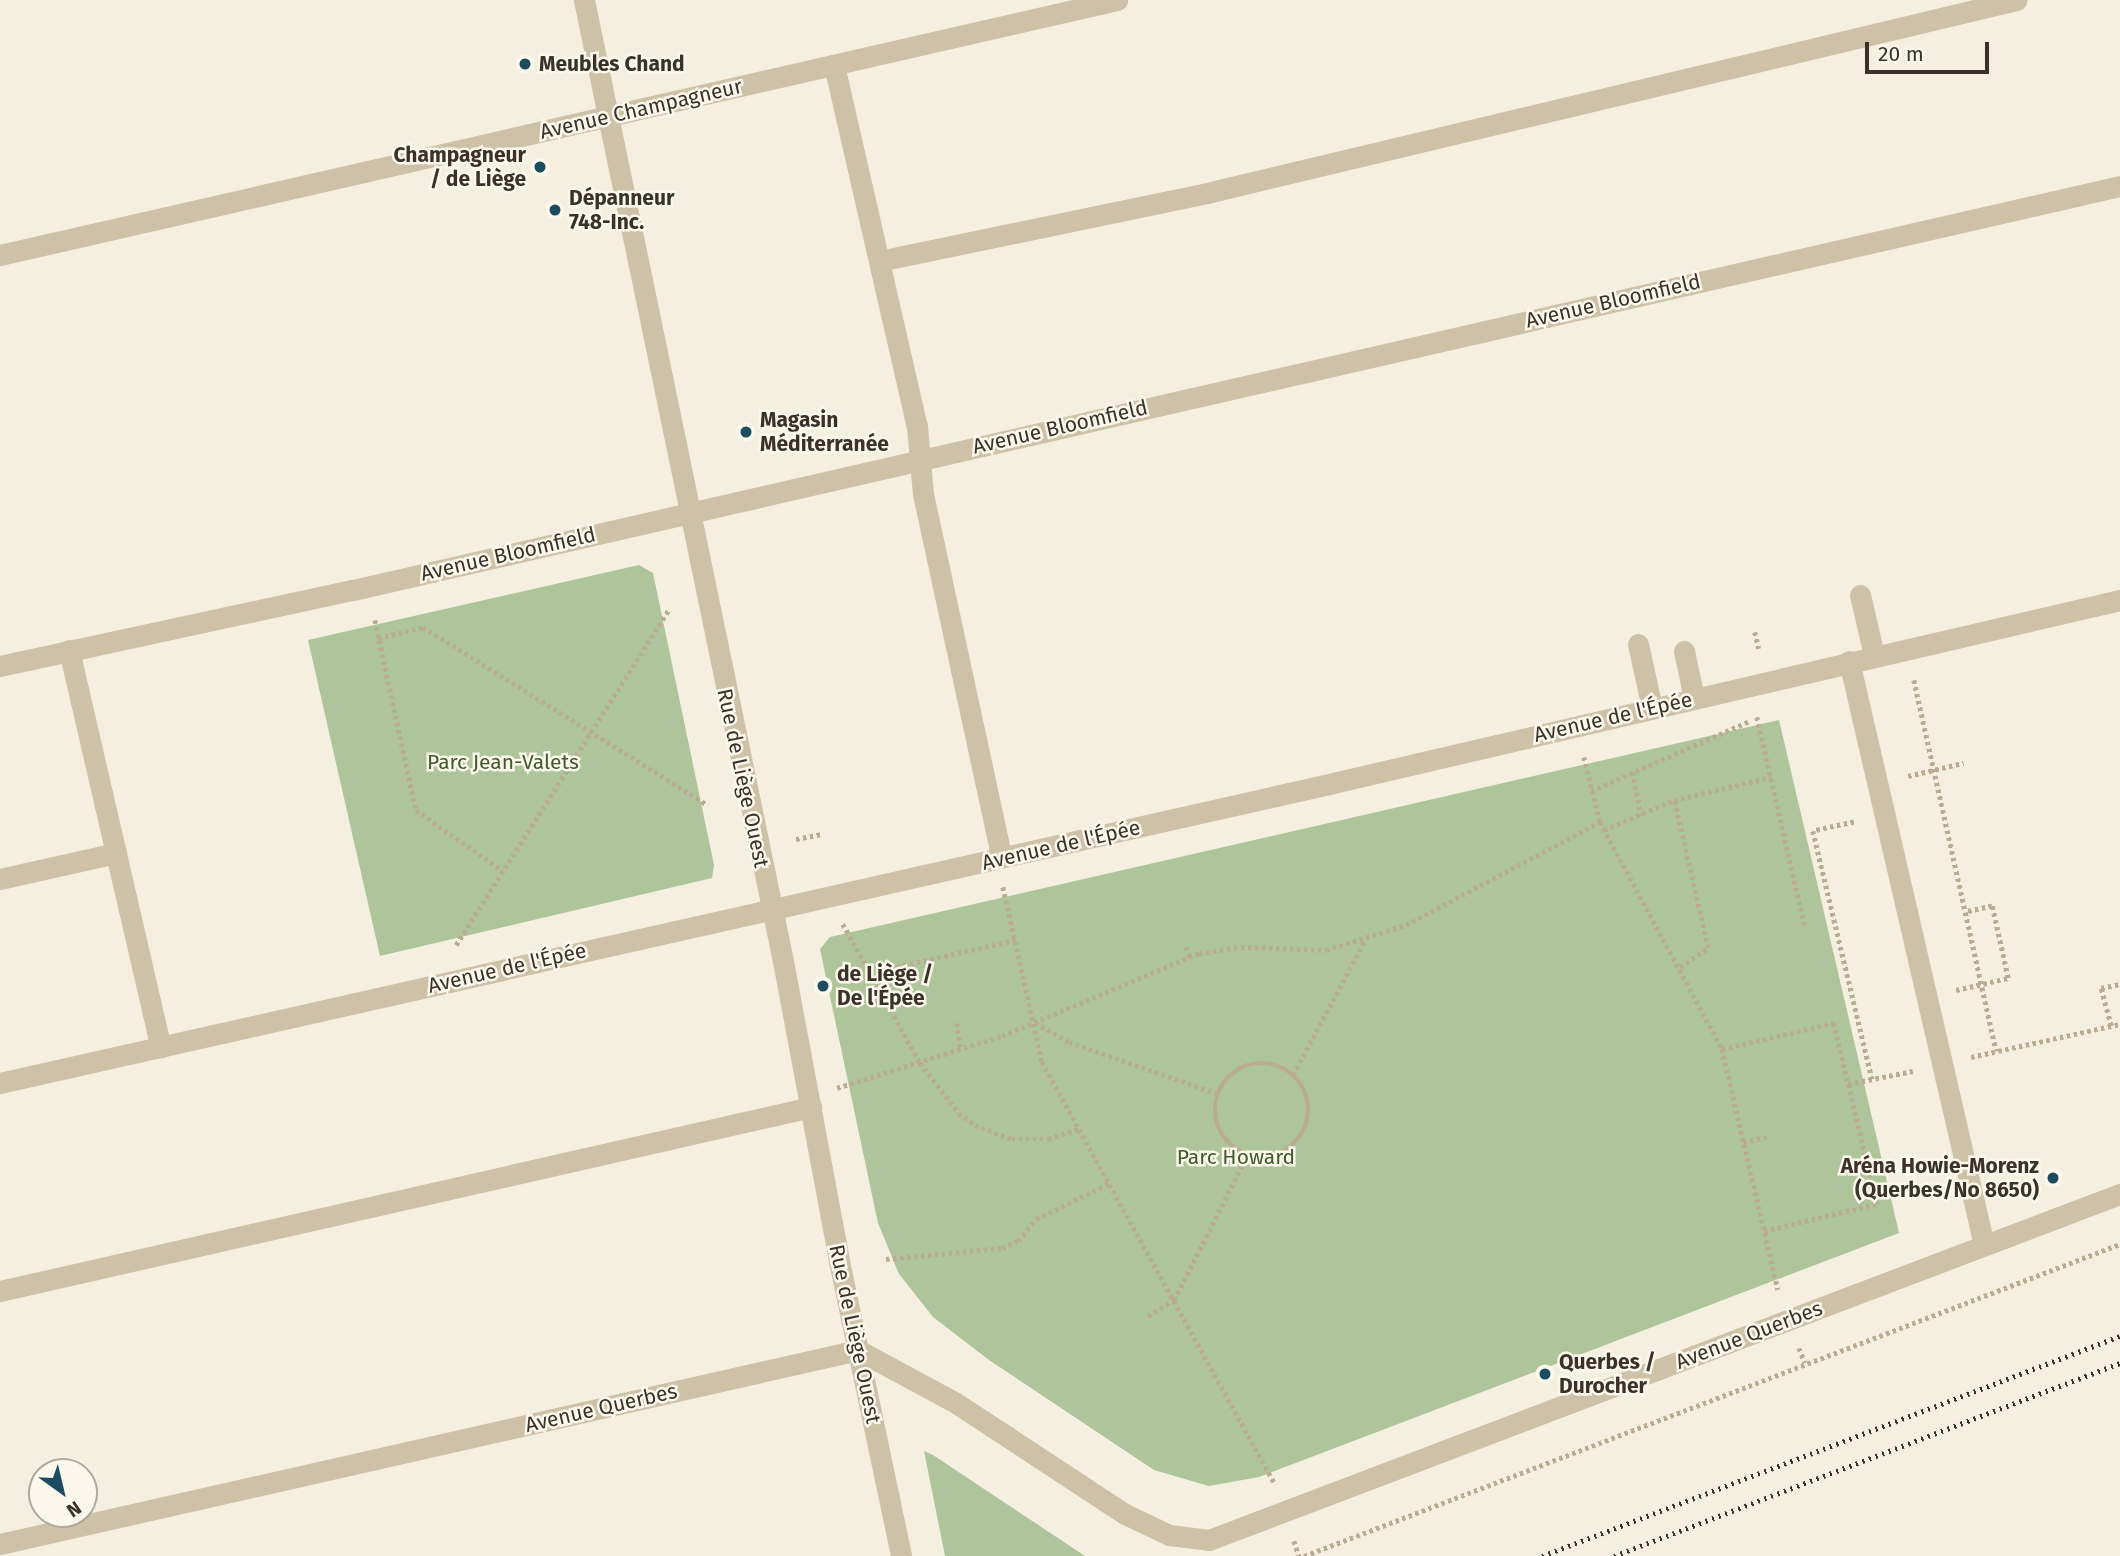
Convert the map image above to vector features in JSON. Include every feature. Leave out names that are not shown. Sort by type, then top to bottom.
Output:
[{"type":"street","name":"Rue de Liège Ouest","points":[[584,0],[901,1556]]},
{"type":"street","name":"Avenue Champagneur","points":[[0,255],[1117,0]]},
{"type":"street","points":[[879,261],[1211,192],[2016,0]]},
{"type":"street","points":[[834,65],[917,426],[919,459],[1002,858]]},
{"type":"street","name":"Avenue Bloomfield","points":[[0,666],[2120,186]]},
{"type":"street","points":[[1860,595],[1874,655]]},
{"type":"street","name":"Avenue de l'Épée","points":[[0,1083],[1002,858],[2120,600]]},
{"type":"street","points":[[1638,644],[1652,708]]},
{"type":"street","points":[[69,650],[160,1047]]},
{"type":"street","points":[[1684,651],[1694,698]]},
{"type":"street","points":[[1849,661],[1984,1245]]},
{"type":"street","points":[[0,879],[116,853]]},
{"type":"street","points":[[0,1291],[811,1107]]},
{"type":"street","name":"Avenue Querbes","points":[[1222,1538],[2120,1194]]},
{"type":"street","points":[[858,1350],[956,1403],[1102,1501],[1159,1532],[1196,1540],[1222,1538]]},
{"type":"street","name":"Avenue Querbes","points":[[0,1544],[858,1350]]},
{"type":"street","points":[[1199,1556],[1222,1538]]},
{"type":"path","points":[[456,945],[668,611]]},
{"type":"path","points":[[375,620],[416,810],[503,872]]},
{"type":"path","points":[[378,638],[423,627],[590,734],[708,805]]},
{"type":"path","points":[[1755,632],[1759,649]]},
{"type":"path","points":[[1914,681],[1996,1051]]},
{"type":"path","points":[[1591,791],[1757,717],[1805,928]]},
{"type":"path","points":[[1584,756],[1600,822],[1722,1049],[1776,1285]]},
{"type":"path","points":[[1933,770],[1963,763]]},
{"type":"path","points":[[1633,772],[1641,816]]},
{"type":"path","points":[[1604,830],[1674,800],[1771,777]]},
{"type":"path","points":[[1674,800],[1711,948],[1680,967]]},
{"type":"path","points":[[1863,820],[1813,831],[1871,1079]]},
{"type":"path","points":[[844,1084],[961,1049],[1034,1022],[1190,957],[1224,948],[1326,950],[1365,939],[1451,904],[1600,822]]},
{"type":"path","points":[[796,839],[821,834]]},
{"type":"path","points":[[1004,889],[1042,1062],[1272,1478]]},
{"type":"path","points":[[1965,912],[1994,905],[2008,978],[1982,984]]},
{"type":"path","points":[[843,926],[920,1063],[959,1112],[994,1136],[1031,1141],[1079,1129]]},
{"type":"path","points":[[1293,1075],[1365,939]]},
{"type":"path","points":[[869,973],[1015,940]]},
{"type":"path","points":[[1186,947],[1190,957]]},
{"type":"path","points":[[2111,1026],[2101,988],[2120,984]]},
{"type":"path","points":[[1034,1022],[1069,1042],[1217,1094]]},
{"type":"path","points":[[957,1023],[961,1049]]},
{"type":"path","points":[[1722,1049],[1833,1023],[1876,1204],[1764,1231]]},
{"type":"path","points":[[1960,1059],[2120,1024]]},
{"type":"path","points":[[1273,1064],[1293,1075],[1308,1102],[1302,1133],[1279,1154],[1248,1154],[1233,1148],[1219,1129],[1217,1094],[1228,1077],[1248,1065],[1273,1064]]},
{"type":"path","points":[[1848,1084],[1920,1069]]},
{"type":"path","points":[[1726,1097],[1733,1096]]},
{"type":"path","points":[[1743,1142],[1766,1137]]},
{"type":"path","points":[[1148,1316],[1174,1300],[1248,1154]]},
{"type":"path","points":[[886,1259],[1002,1248],[1018,1241],[1036,1219],[1110,1183]]},
{"type":"path","points":[[1304,1556],[2120,1244]]},
{"type":"green space","name":"Parc Jean-Valets","points":[[639,565],[653,573],[714,865],[712,878],[380,956],[308,640]]},
{"type":"green space","name":"Parc Howard","points":[[1779,720],[1899,1233],[1259,1477],[1209,1486],[1154,1470],[989,1360],[933,1317],[899,1274],[878,1223],[820,949],[830,937]]},
{"type":"green space","points":[[924,1451],[933,1455],[1085,1556],[945,1556]]},
{"type":"railway","points":[[1542,1556],[2120,1336]]},
{"type":"railway","points":[[1614,1556],[2120,1363]]},
{"type":"place","name":"Meubles Chand","points":[[525,64]]},
{"type":"place","name":"Champagneur / de Liège","points":[[540,167]]},
{"type":"place","name":"Dépanneur 748-Inc.","points":[[555,210]]},
{"type":"place","name":"Magasin Méditerranée","points":[[746,432]]},
{"type":"place","name":"de Liège / De l'Épée","points":[[823,986]]},
{"type":"place","name":"Aréna Howie-Morenz (Querbes/No 8650)","points":[[2053,1178]]},
{"type":"place","name":"Querbes / Durocher","points":[[1545,1374]]}]
